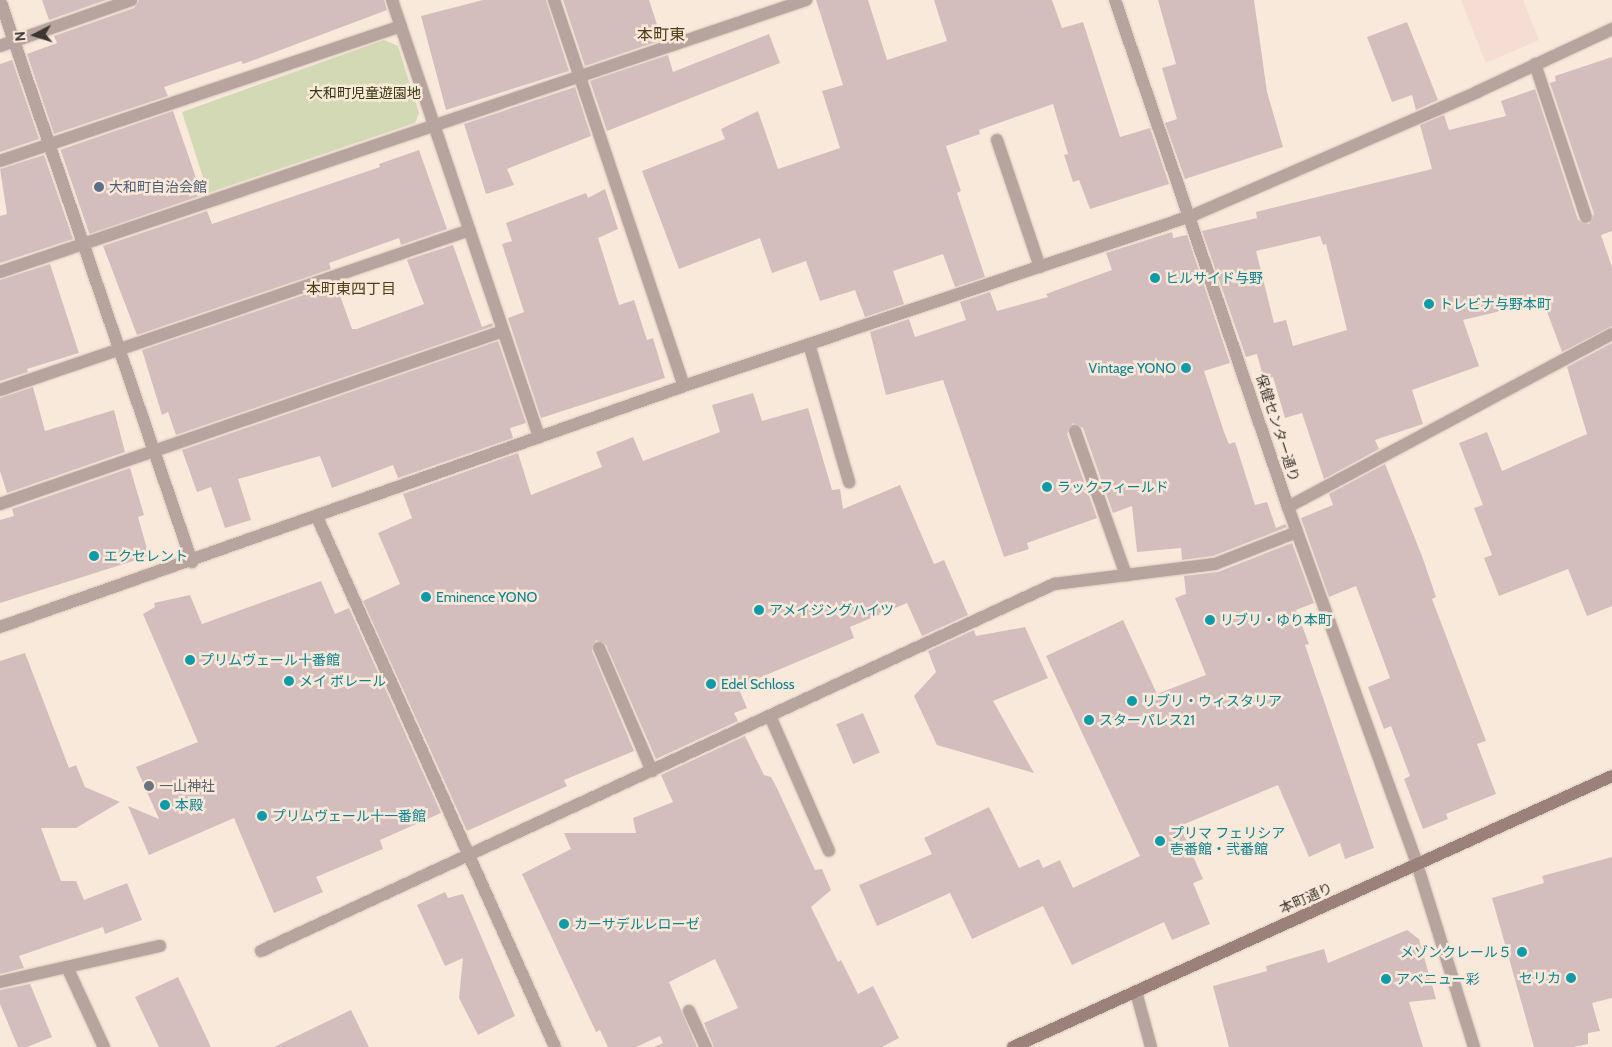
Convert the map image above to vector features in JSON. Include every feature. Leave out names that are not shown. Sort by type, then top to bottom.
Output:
[{"type":"main road","name":"本町通り","points":[[1013,1047],[1612,776]]},
{"type":"street","points":[[0,0],[192,562]]},
{"type":"street","points":[[0,46],[131,0]]},
{"type":"street","points":[[392,0],[539,437]]},
{"type":"street","points":[[554,0],[684,386]]},
{"type":"street","points":[[0,272],[806,0]]},
{"type":"street","name":"保健センター通り","points":[[1115,0],[1191,216],[1288,507],[1417,864],[1474,1047]]},
{"type":"street","points":[[0,161],[401,26]]},
{"type":"street","points":[[0,627],[192,562],[684,386],[1191,216],[1612,29]]},
{"type":"street","points":[[1535,64],[1586,217]]},
{"type":"street","points":[[997,140],[1040,266]]},
{"type":"street","points":[[0,390],[470,230]]},
{"type":"street","points":[[0,504],[503,331]]},
{"type":"street","points":[[1288,507],[1612,334]]},
{"type":"street","points":[[808,344],[849,482]]},
{"type":"street","points":[[1075,431],[1126,575]]},
{"type":"street","points":[[317,517],[554,1047]]},
{"type":"street","points":[[261,951],[1054,584],[1215,564],[1297,532]]},
{"type":"street","points":[[599,648],[652,771]]},
{"type":"street","points":[[770,716],[829,851]]},
{"type":"street","points":[[0,982],[160,946]]},
{"type":"street","points":[[67,967],[104,1047]]},
{"type":"street","points":[[1136,992],[1151,1047]]},
{"type":"street","points":[[689,1011],[706,1047]]},
{"type":"shaded area","points":[[1461,0],[1523,0],[1539,40],[1486,63]]},
{"type":"green space","name":"大和町児童遊園地","points":[[384,40],[398,46],[419,113],[415,123],[208,193],[182,112]]},
{"type":"building","points":[[42,0],[106,0],[49,20]]},
{"type":"building","points":[[139,0],[384,0],[387,10],[243,64],[241,61],[164,87],[168,96],[54,134],[27,54],[57,43],[54,36],[134,8]]},
{"type":"building","points":[[483,0],[546,0],[569,71],[446,110],[421,16]]},
{"type":"building","points":[[563,0],[649,0],[662,40],[585,66]]},
{"type":"building","points":[[816,0],[868,0],[887,60],[947,41],[934,0],[1052,0],[1062,28],[1083,22],[1120,137],[1150,128],[1169,184],[1090,209],[1079,180],[1073,182],[1064,155],[1068,154],[1053,104],[979,130],[980,134],[946,146],[961,191],[957,193],[985,277],[955,287],[943,254],[893,271],[904,304],[865,317],[855,290],[820,301],[806,261],[772,273],[760,238],[679,269],[642,171],[725,139],[721,129],[758,111],[778,169],[840,148],[822,91],[843,85]]},
{"type":"building","points":[[1158,0],[1254,0],[1267,92],[1283,147],[1185,179],[1165,123],[1177,119],[1162,68],[1176,64]]},
{"type":"building","points":[[1407,22],[1438,100],[1416,110],[1412,95],[1392,102],[1367,37]]},
{"type":"building","points":[[769,34],[780,63],[607,131],[590,81],[668,55],[673,72]]},
{"type":"building","points":[[1612,57],[1612,231],[1601,235],[1612,267],[1612,326],[1562,352],[1543,301],[1463,320],[1479,366],[1412,390],[1423,424],[1375,440],[1379,449],[1324,479],[1302,413],[1285,418],[1273,377],[1264,380],[1257,354],[1246,357],[1202,231],[1257,218],[1256,212],[1432,169],[1420,125],[1444,115],[1449,130],[1506,116],[1501,101],[1535,89],[1578,220],[1589,224],[1594,214],[1550,83],[1556,81],[1555,76]],"holes":[[[1320,236],[1323,245],[1326,244],[1347,330],[1293,346],[1286,320],[1274,323],[1256,251]]]},
{"type":"building","points":[[12,60],[39,139],[0,152],[0,64]]},
{"type":"building","points":[[575,87],[591,136],[507,169],[514,185],[486,194],[464,124]]},
{"type":"building","points":[[173,111],[202,195],[89,234],[60,150]]},
{"type":"building","points":[[419,150],[447,229],[401,245],[399,238],[329,263],[331,269],[137,335],[103,246],[207,211],[212,224],[380,167],[379,164]]},
{"type":"building","points":[[44,155],[73,239],[0,263],[0,216],[7,214],[0,169]]},
{"type":"building","points":[[605,189],[618,229],[598,238],[619,305],[634,300],[647,340],[653,338],[665,378],[541,418],[508,318],[524,312],[502,244],[512,241],[506,223],[586,193],[588,198]]},
{"type":"building","points":[[1172,232],[1173,238],[1187,235],[1230,363],[1204,371],[1224,432],[1229,444],[1235,442],[1255,505],[1267,502],[1276,528],[1285,524],[1287,527],[1213,556],[1182,560],[1181,548],[1137,552],[1132,506],[1113,513],[1083,428],[1073,423],[1067,434],[1097,518],[1027,543],[1029,549],[1004,557],[943,380],[886,395],[870,332],[909,319],[915,337],[966,320],[960,302],[990,292],[997,311],[1048,297],[1046,294],[1112,270],[1106,253]]},
{"type":"building","points":[[453,245],[482,327],[492,323],[493,326],[176,435],[168,412],[162,415],[142,350],[336,284],[352,329],[357,329],[424,304],[407,260]]},
{"type":"building","points":[[50,264],[79,353],[27,369],[28,372],[0,381],[0,280]]},
{"type":"building","points":[[498,341],[526,423],[510,428],[513,438],[398,478],[393,465],[332,488],[320,456],[238,479],[251,520],[225,528],[211,487],[197,492],[182,450]]},
{"type":"building","points":[[1612,343],[1612,606],[1587,616],[1568,569],[1499,596],[1484,558],[1492,555],[1474,508],[1483,505],[1459,443],[1487,432],[1502,471],[1587,434],[1567,367]]},
{"type":"building","points":[[33,387],[45,431],[114,410],[125,452],[7,493],[0,471],[0,398]]},
{"type":"building","points":[[753,393],[762,421],[808,408],[832,490],[840,489],[843,509],[900,485],[934,564],[944,560],[968,615],[922,636],[907,603],[850,627],[854,638],[738,687],[747,708],[734,713],[738,721],[656,759],[606,645],[596,640],[592,651],[634,751],[564,780],[567,786],[467,831],[363,601],[400,584],[378,533],[412,518],[403,494],[518,453],[531,495],[602,467],[596,452],[633,437],[643,461],[720,432],[712,405]]},
{"type":"building","points":[[1385,464],[1422,556],[1436,597],[1432,599],[1486,741],[1477,744],[1496,794],[1446,814],[1448,819],[1423,829],[1404,779],[1410,776],[1391,726],[1384,729],[1368,687],[1390,678],[1356,586],[1329,597],[1301,518],[1333,505],[1329,494]]},
{"type":"building","points":[[130,468],[144,515],[138,517],[149,556],[0,603],[0,520],[14,516],[12,509]]},
{"type":"building","points":[[1292,543],[1314,603],[1296,610],[1309,644],[1305,645],[1374,848],[1345,859],[1340,843],[1309,857],[1278,785],[1180,826],[1203,879],[1193,883],[1210,924],[1172,940],[1164,922],[1072,965],[1043,906],[972,939],[950,893],[877,926],[859,885],[932,854],[924,838],[989,807],[1019,868],[1039,859],[1043,868],[1060,860],[1073,888],[1140,856],[1046,656],[1123,620],[1157,694],[1206,675],[1175,598],[1186,594],[1184,576],[1218,572]]},
{"type":"building","points":[[321,581],[335,614],[349,608],[441,813],[380,840],[383,849],[316,877],[323,892],[274,913],[234,818],[149,855],[128,806],[159,819],[136,767],[198,742],[143,614],[155,607],[154,603],[190,595],[202,624]]},
{"type":"building","points":[[1025,627],[1048,678],[993,701],[1034,773],[937,745],[914,696],[936,672],[928,651],[974,630],[976,636]]},
{"type":"building","points":[[25,653],[69,768],[76,765],[85,787],[120,802],[76,828],[41,828],[61,881],[76,881],[84,900],[127,883],[142,920],[105,934],[103,927],[19,956],[24,968],[0,974],[0,661]]},
{"type":"building","points":[[863,713],[880,753],[853,764],[836,724]]},
{"type":"building","points":[[745,736],[764,775],[771,777],[776,786],[815,870],[822,869],[831,890],[811,907],[838,962],[841,960],[858,994],[873,986],[899,1038],[882,1047],[714,1047],[704,1023],[738,1008],[715,959],[669,982],[697,1047],[654,1047],[663,1043],[660,1036],[636,1047],[608,1047],[600,1030],[596,1032],[522,874],[571,849],[564,833],[636,833],[633,818],[673,802],[661,775]]},
{"type":"building","points":[[1612,857],[1612,998],[1592,1003],[1600,1031],[1588,1033],[1588,1044],[1573,1047],[1534,1047],[1492,898],[1544,883],[1542,876]]},
{"type":"building","points":[[445,892],[448,898],[463,894],[515,1016],[478,1035],[459,998],[463,958],[445,966],[417,905]]},
{"type":"building","points":[[1407,930],[1419,939],[1436,999],[1409,1002],[1423,1047],[1229,1047],[1213,986],[1267,971],[1266,966],[1324,949],[1328,963]]},
{"type":"building","points":[[178,977],[211,1047],[159,1047],[135,997]]},
{"type":"building","points":[[30,984],[52,1037],[27,1047],[18,1047],[0,1004],[0,990]]},
{"type":"building","points":[[351,1010],[369,1047],[274,1047]]},
{"type":"place","name":"大和町自治会館","points":[[99,187]]},
{"type":"place","name":"ヒルサイド与野","points":[[1155,278]]},
{"type":"place","name":"トレビナ与野本町","points":[[1429,304]]},
{"type":"place","name":"Vintage YONO","points":[[1186,368]]},
{"type":"place","name":"ラックフィールド","points":[[1047,487]]},
{"type":"place","name":"エクセレント","points":[[94,556]]},
{"type":"place","name":"Eminence YONO","points":[[426,597]]},
{"type":"place","name":"アメイジングハイツ","points":[[759,610]]},
{"type":"place","name":"リブリ・ゆり本町","points":[[1210,620]]},
{"type":"place","name":"プリムヴェール十番館","points":[[190,660]]},
{"type":"place","name":"メイ ボレール","points":[[289,681]]},
{"type":"place","name":"Edel Schloss","points":[[711,684]]},
{"type":"place","name":"リブリ・ウィスタリア","points":[[1132,701]]},
{"type":"place","name":"スターパレス21","points":[[1089,720]]},
{"type":"place","name":"一山神社","points":[[149,786]]},
{"type":"place","name":"本殿","points":[[165,805]]},
{"type":"place","name":"プリムヴェール十一番館","points":[[262,816]]},
{"type":"place","name":"プリマ フェリシア 壱番館・弐番館","points":[[1160,841]]},
{"type":"place","name":"カーサデルレローゼ","points":[[564,924]]},
{"type":"place","name":"メゾンクレール５","points":[[1522,952]]},
{"type":"place","name":"セリカ","points":[[1571,978]]},
{"type":"place","name":"アベニュー彩","points":[[1386,979]]},
{"type":"district","name":"本町東","points":[[661,35]]},
{"type":"district","name":"本町東四丁目","points":[[351,290]]}]
